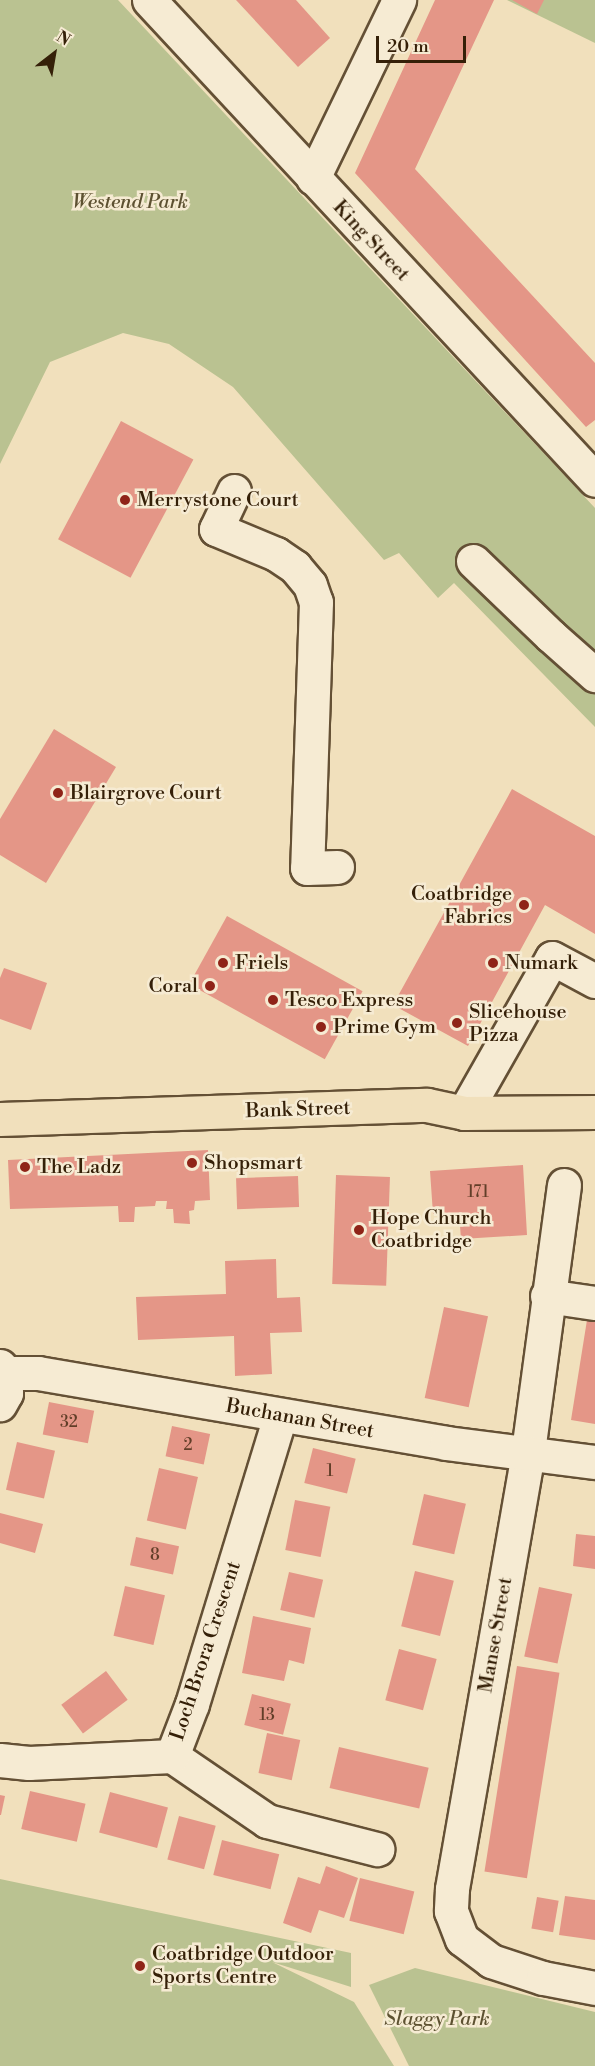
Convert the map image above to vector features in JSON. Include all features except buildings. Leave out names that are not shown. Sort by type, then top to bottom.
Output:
[{"type":"main road","name":"Bank Street","points":[[0,1119],[427,1106],[464,1113],[595,1112]]},
{"type":"street","name":"King Street","points":[[149,0],[595,480]]},
{"type":"street","points":[[314,178],[399,0]]},
{"type":"street","points":[[234,491],[216,529],[276,554],[296,567],[310,585],[316,602],[307,868],[337,867]]},
{"type":"street","points":[[473,561],[595,675]]},
{"type":"street","points":[[464,1113],[552,958],[595,981]]},
{"type":"street","name":"Manse Street","points":[[564,1185],[547,1296],[528,1453],[452,1889],[451,1911],[462,1939],[476,1953],[491,1961],[543,1978],[595,1988]]},
{"type":"street","points":[[547,1296],[595,1303]]},
{"type":"street","name":"Buchanan Street","points":[[2,1381],[38,1373],[446,1443],[595,1462]]},
{"type":"street","name":"Loch Brora Crescent","points":[[0,1760],[29,1763],[172,1756],[192,1704],[280,1416]]},
{"type":"street","points":[[172,1756],[267,1821],[377,1849]]},
{"type":"green space","name":"Westend Park","points":[[0,0],[118,0],[595,508],[595,727],[454,583],[438,598],[399,553],[384,560],[233,387],[169,344],[123,333],[50,362],[0,464]]},
{"type":"green space","points":[[507,0],[595,0],[595,43]]},
{"type":"green space","name":"Coatbridge Outdoor Sports Centre","points":[[0,1879],[351,1953],[351,1987],[272,1962],[354,2002],[394,2066],[0,2066]]},
{"type":"green space","name":"Slaggy Park","points":[[415,1968],[595,2012],[595,2066],[409,2066],[369,1985]]},
{"type":"place","name":"Merrystone Court","points":[[125,500]]},
{"type":"place","name":"Blairgrove Court","points":[[58,793]]},
{"type":"place","name":"Coatbridge Fabrics","points":[[524,905]]},
{"type":"place","name":"Friels","points":[[223,963]]},
{"type":"place","name":"Numark","points":[[493,963]]},
{"type":"place","name":"Coral","points":[[210,986]]},
{"type":"place","name":"Tesco Express","points":[[273,1000]]},
{"type":"place","name":"Slicehouse Pizza","points":[[457,1023]]},
{"type":"place","name":"Prime Gym","points":[[321,1027]]},
{"type":"place","name":"Shopsmart","points":[[192,1163]]},
{"type":"place","name":"The Ladz","points":[[25,1167]]},
{"type":"place","name":"Hope Church Coatbridge","points":[[359,1230]]},
{"type":"place","name":"Coatbridge Outdoor Sports Centre","points":[[140,1966]]}]
